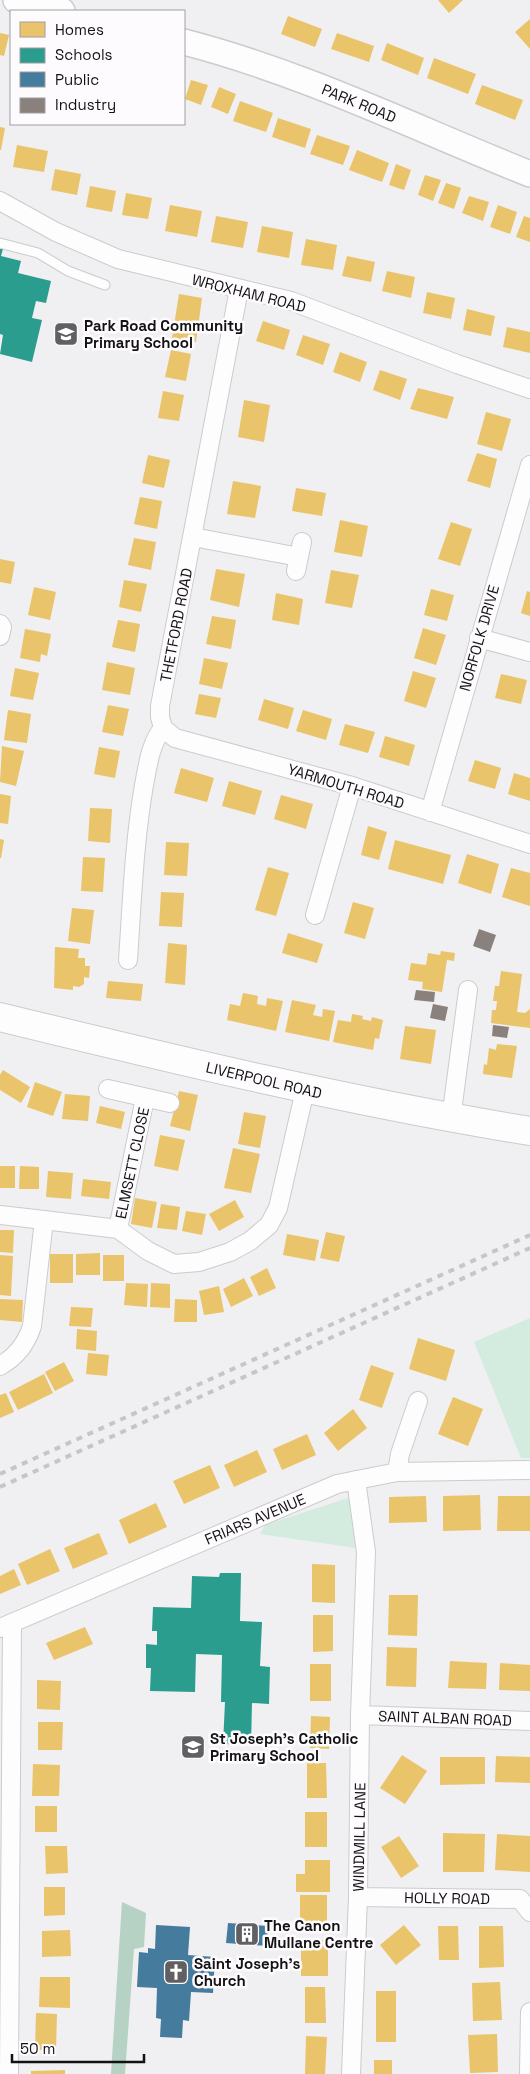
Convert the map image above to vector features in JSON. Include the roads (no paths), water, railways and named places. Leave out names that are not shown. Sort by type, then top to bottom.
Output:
[{"type":"highway","name":"LIVERPOOL ROAD","points":[[0,1017],[304,1090],[450,1119],[530,1131]]},
{"type":"street","points":[[16,0],[51,6]]},
{"type":"street","name":"PARK ROAD","points":[[185,42],[219,51],[320,87],[530,174]]},
{"type":"street","name":"WROXHAM ROAD","points":[[0,201],[56,232],[118,258],[292,301],[457,364],[530,389]]},
{"type":"street","name":"THETFORD ROAD","points":[[163,728],[160,706],[239,289]]},
{"type":"street","name":"NORFOLK DRIVE","points":[[430,812],[530,465]]},
{"type":"street","points":[[193,537],[299,557]]},
{"type":"street","points":[[0,624],[2,627],[0,636]]},
{"type":"street","points":[[479,638],[530,652]]},
{"type":"street","points":[[128,960],[139,815],[152,747],[163,728]]},
{"type":"street","name":"YARMOUTH ROAD","points":[[163,728],[175,738],[352,786],[530,844]]},
{"type":"street","points":[[315,915],[352,786]]},
{"type":"street","points":[[450,1119],[468,990]]},
{"type":"street","name":"ELMSETT CLOSE","points":[[108,1089],[170,1102]]},
{"type":"street","name":"ELMSETT CLOSE","points":[[0,1214],[118,1229],[148,1251],[174,1264],[199,1262],[230,1252],[250,1241],[269,1225],[278,1208],[304,1090]]},
{"type":"street","name":"ELMSETT CLOSE","points":[[118,1229],[145,1098]]},
{"type":"street","points":[[0,1366],[21,1349],[28,1338],[32,1326],[44,1220]]},
{"type":"street","points":[[397,1472],[400,1454],[419,1401]]},
{"type":"street","name":"FRIARS AVENUE","points":[[6,1626],[337,1484],[397,1472],[530,1470]]},
{"type":"street","name":"WINDMILL LANE","points":[[351,2074],[358,1897],[360,1714],[366,1552],[356,1480]]},
{"type":"street","points":[[6,1626],[9,2074]]},
{"type":"street","name":"SAINT ALBAN ROAD","points":[[360,1714],[530,1721]]},
{"type":"street","name":"HOLLY ROAD","points":[[358,1897],[520,1899],[530,1912]]},
{"type":"street","points":[[529,2074],[530,2012]]},
{"type":"lane","points":[[0,243],[38,253],[68,271],[105,285]]},
{"type":"railway","points":[[0,1474],[530,1235]]},
{"type":"railway","points":[[0,1487],[530,1248]]},
{"type":"place","name":"Park Road Community Primary School","points":[[66,334]]},
{"type":"place","name":"St Joseph's Catholic Primary School","points":[[193,1747]]},
{"type":"place","name":"The Canon Mullane Centre","points":[[247,1934]]},
{"type":"place","name":"Saint Joseph's Church","points":[[176,1972]]}]
